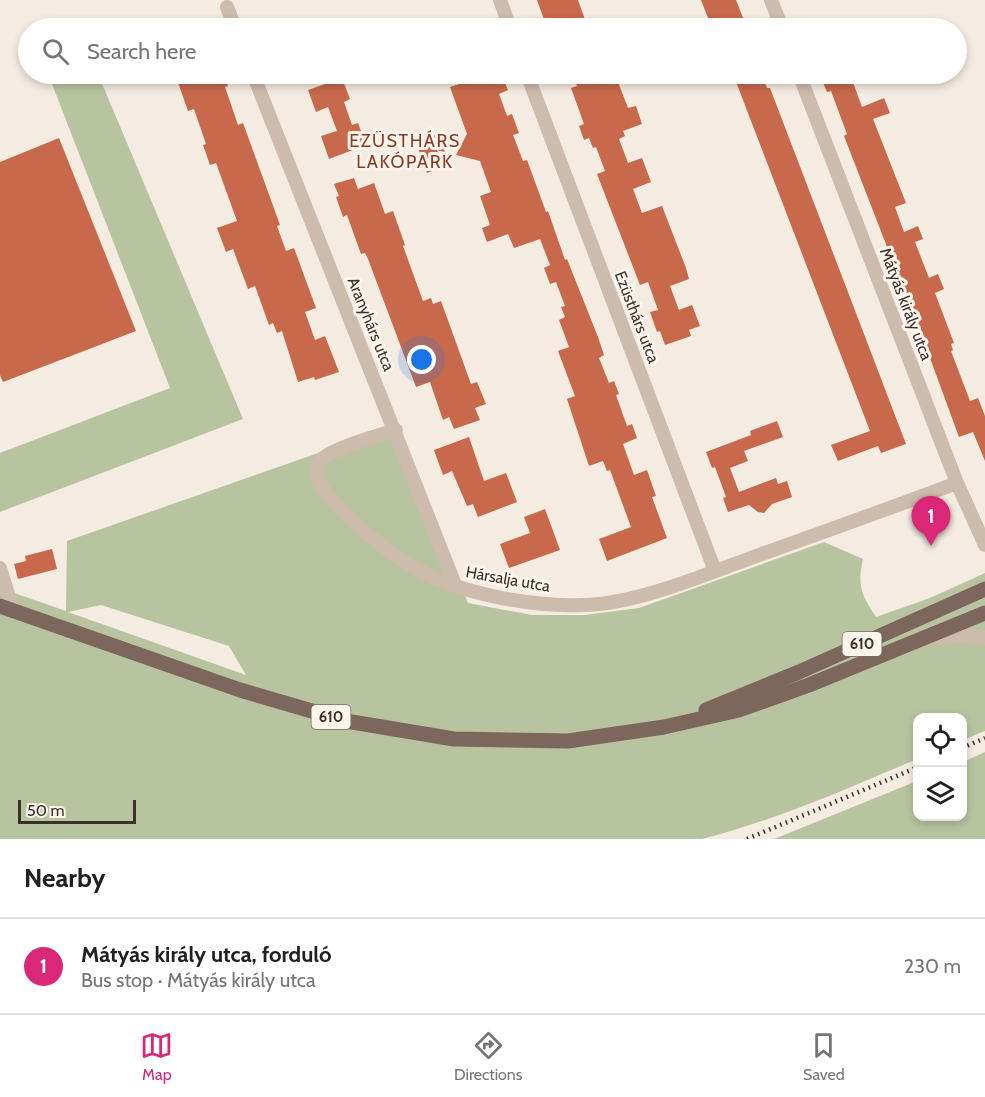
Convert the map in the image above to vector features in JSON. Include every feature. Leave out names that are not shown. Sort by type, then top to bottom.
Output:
[{"type":"main road","name":"610","points":[[664,727],[799,672],[985,589]]},
{"type":"main road","name":"610","points":[[6,608],[240,690],[346,721],[454,739],[568,741],[664,727],[739,710],[809,685],[985,613]]},
{"type":"street","points":[[500,0],[506,18]]},
{"type":"street","points":[[771,0],[778,18]]},
{"type":"street","points":[[226,7],[231,18]]},
{"type":"street","name":"Aranyhárs utca","points":[[257,84],[396,430],[456,587]]},
{"type":"street","name":"Ezüsthárs utca","points":[[531,84],[716,571]]},
{"type":"street","name":"Mátyás király utca","points":[[803,84],[957,483],[979,520],[985,545]]},
{"type":"street","name":"Hársalja utca","points":[[396,430],[331,452],[319,462],[317,473],[320,488],[358,528],[409,565],[456,587],[533,604],[585,605],[637,597],[716,571],[957,483]]},
{"type":"street","points":[[0,568],[6,608]]},
{"type":"street","points":[[923,639],[964,635],[985,638]]},
{"type":"green space","points":[[52,84],[102,84],[243,419],[0,512],[0,453],[170,388]]},
{"type":"green space","points":[[398,425],[468,603],[532,615],[585,615],[639,608],[824,542],[863,559],[860,576],[862,590],[876,617],[930,598],[985,573],[985,731],[967,738],[967,713],[913,713],[913,761],[784,813],[702,839],[0,839],[0,588],[66,611],[67,541]],"holes":[[[101,605],[229,646],[246,675],[68,612]]]},
{"type":"green space","points":[[985,752],[985,839],[774,839],[913,783],[913,821],[967,821],[967,760]]},
{"type":"building","points":[[537,0],[578,0],[584,18],[543,18]]},
{"type":"building","points":[[701,0],[736,0],[743,18],[708,18]]},
{"type":"building","points":[[179,84],[227,84],[225,87],[238,125],[243,123],[280,225],[277,226],[286,251],[294,248],[316,308],[305,312],[315,340],[325,336],[339,372],[315,380],[314,377],[298,382],[282,331],[277,333],[273,323],[269,325],[255,286],[248,289],[233,249],[226,252],[217,228],[237,221],[216,163],[210,165],[203,145],[206,144],[194,109],[188,111]]},
{"type":"building","points":[[325,84],[344,84],[350,99],[344,102],[352,125],[358,123],[366,145],[329,159],[321,136],[337,131],[328,107],[316,112],[308,90]]},
{"type":"building","points":[[459,84],[505,84],[508,90],[499,94],[507,116],[512,114],[519,133],[513,135],[523,161],[527,160],[565,260],[567,259],[598,337],[604,355],[599,358],[609,383],[614,381],[619,394],[616,395],[627,426],[632,424],[637,438],[623,444],[634,475],[647,470],[656,496],[652,497],[667,538],[607,561],[599,539],[631,527],[610,470],[607,471],[603,461],[589,466],[567,399],[575,396],[558,351],[569,347],[559,320],[565,317],[561,307],[565,306],[556,282],[550,284],[544,268],[550,265],[540,239],[514,248],[508,234],[487,242],[482,228],[490,225],[480,196],[491,192],[480,161],[456,155],[467,134],[450,87]]},
{"type":"building","points":[[576,84],[619,84],[628,108],[636,106],[642,124],[623,131],[625,136],[619,139],[628,163],[642,158],[651,182],[633,189],[642,213],[662,206],[686,268],[689,279],[670,286],[679,310],[692,305],[700,326],[689,330],[691,336],[665,345],[660,331],[657,332],[650,312],[658,310],[648,282],[640,285],[597,174],[605,171],[596,147],[593,148],[589,138],[584,140],[579,126],[584,124],[571,88],[577,86]]},
{"type":"building","points":[[737,84],[766,84],[767,88],[770,88],[906,444],[881,453],[878,446],[838,461],[831,445],[870,431]]},
{"type":"building","points":[[824,84],[854,84],[862,107],[884,98],[890,113],[873,119],[906,203],[895,207],[904,232],[918,226],[923,239],[915,242],[929,278],[938,274],[944,289],[935,293],[954,343],[951,344],[953,350],[951,351],[970,401],[978,398],[985,416],[985,461],[973,432],[959,437],[844,136],[847,134],[831,91],[827,92]]},
{"type":"building","points":[[438,134],[445,152],[437,150],[444,166],[427,173],[417,145],[412,144]]},
{"type":"building","points":[[59,138],[136,331],[3,382],[0,375],[0,162]]},
{"type":"building","points":[[354,178],[358,189],[374,183],[385,214],[393,211],[423,301],[431,298],[433,304],[441,301],[471,384],[477,382],[486,404],[475,408],[480,420],[454,429],[449,417],[443,420],[430,382],[416,387],[368,259],[365,253],[361,254],[347,215],[343,217],[336,197],[339,196],[334,184]]},
{"type":"building","points":[[777,421],[783,437],[744,451],[748,461],[730,468],[739,492],[776,478],[778,484],[787,481],[792,497],[772,504],[764,513],[758,512],[749,505],[728,512],[723,498],[726,497],[715,467],[712,468],[706,452],[751,435],[750,431]]},
{"type":"building","points":[[469,437],[484,481],[506,473],[517,502],[478,517],[473,504],[467,506],[452,471],[443,475],[434,450]]},
{"type":"building","points":[[545,509],[560,550],[509,568],[500,544],[530,533],[524,517]]},
{"type":"building","points":[[52,549],[57,569],[18,579],[14,564],[26,561],[25,556]]},
{"type":"railway","points":[[967,746],[985,738]]},
{"type":"railway","points":[[747,839],[913,769]]},
{"type":"place","name":"Mátyás király utca, forduló","points":[[931,546]]},
{"type":"district","name":"EZÜSTHÁRS LAKÓPARK","points":[[405,151]]}]
